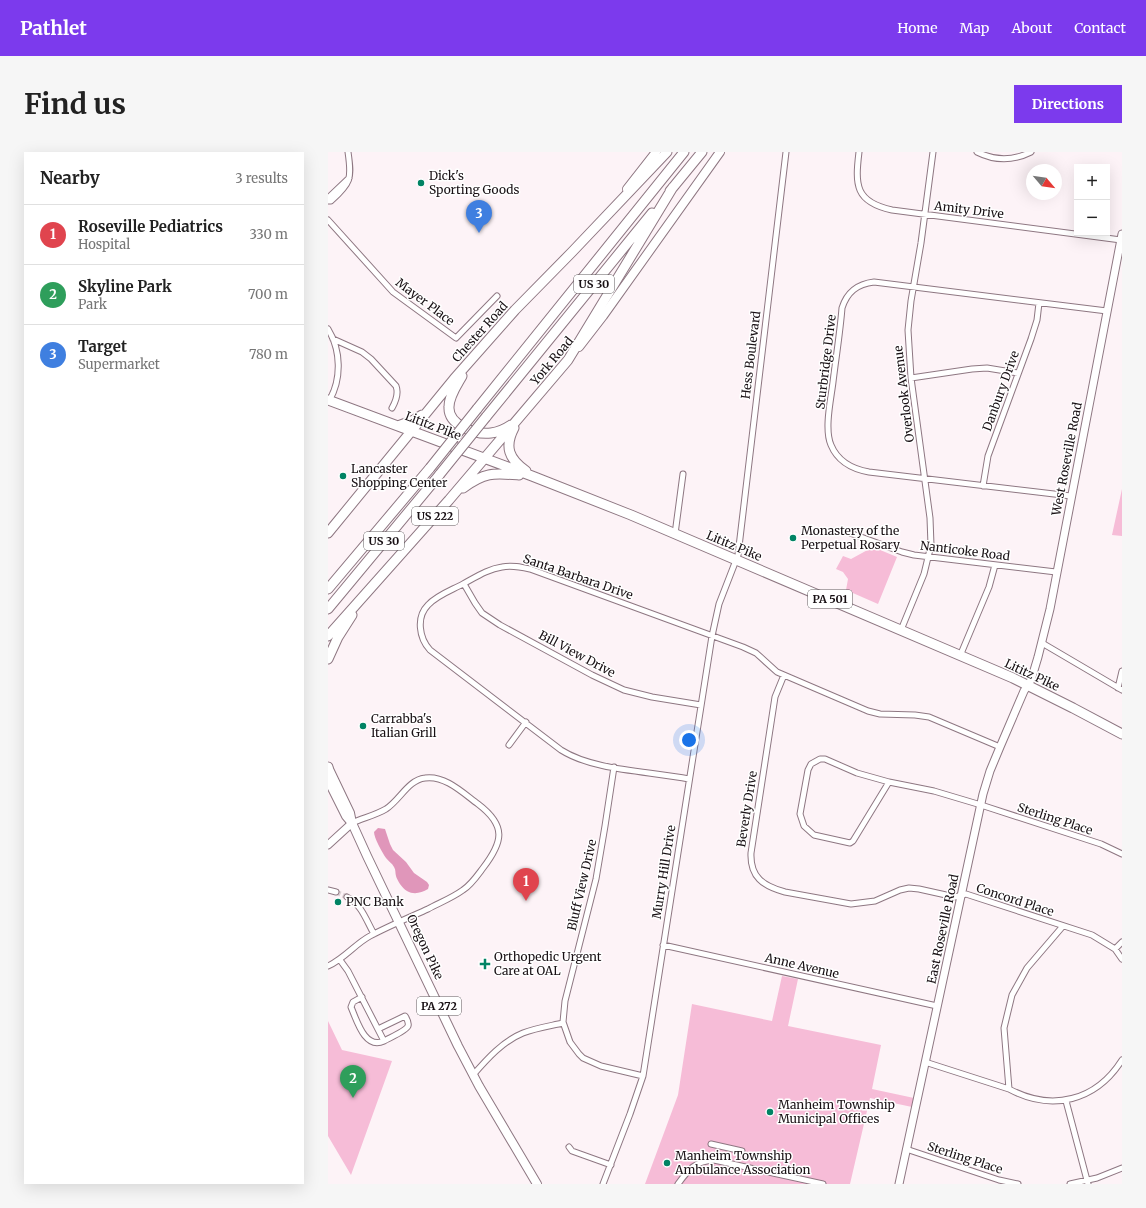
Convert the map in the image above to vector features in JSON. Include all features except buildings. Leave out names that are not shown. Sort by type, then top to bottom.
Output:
[{"type":"highway","points":[[602,221],[667,152]]},
{"type":"highway","name":"US 30","points":[[328,589],[430,468],[684,152]]},
{"type":"highway","name":"US 30","points":[[328,609],[702,152]]},
{"type":"highway","points":[[568,360],[673,187]]},
{"type":"highway","name":"Chester Road","points":[[328,533],[429,409],[515,310],[602,221]]},
{"type":"highway","points":[[472,359],[450,400],[449,409],[452,418],[463,427],[484,433],[491,433],[504,429],[520,418]]},
{"type":"highway","name":"York Road","points":[[386,571],[520,418],[568,360]]},
{"type":"highway","name":"Lititz Pike","points":[[329,400],[632,515],[1027,685],[1122,734]]},
{"type":"highway","points":[[398,426],[414,420],[429,409]]},
{"type":"highway","points":[[520,418],[512,432],[509,450],[512,459],[517,465],[532,476]]},
{"type":"highway","points":[[449,500],[471,482],[489,474],[495,473],[532,476]]},
{"type":"highway","points":[[328,659],[338,637],[352,615],[386,571]]},
{"type":"highway","name":"US 222","points":[[328,636],[386,571]]},
{"type":"main road","name":"Chester Road","points":[[602,221],[656,152]]},
{"type":"main road","name":"York Road","points":[[568,360],[595,328],[720,152]]},
{"type":"main road","name":"Oregon Pike","points":[[328,767],[350,813],[352,822],[446,1022],[473,1075],[512,1144],[537,1184]]},
{"type":"main road","name":"Oregon Pike","points":[[328,780],[346,816],[352,822]]},
{"type":"street","points":[[328,201],[331,201],[346,187],[350,168],[348,152]]},
{"type":"street","name":"Hess Boulevard","points":[[736,560],[740,538],[786,152]]},
{"type":"street","name":"Amity Drive","points":[[859,152],[856,178],[860,190],[868,201],[879,208],[1121,237]]},
{"type":"street","name":"Overlook Avenue","points":[[901,630],[919,588],[929,557],[931,534],[910,378],[908,330],[933,152]]},
{"type":"street","points":[[977,152],[987,156],[1004,159],[1018,158],[1031,152]]},
{"type":"street","points":[[328,198],[349,177]]},
{"type":"street","name":"Mayer Place","points":[[328,220],[393,292],[456,338],[497,296]]},
{"type":"street","name":"West Roseville Road","points":[[1027,685],[1032,677],[1042,644],[1121,237]]},
{"type":"street","name":"Sturbridge Drive","points":[[1071,496],[869,472],[852,468],[844,463],[834,451],[828,435],[830,404],[842,308],[846,297],[854,288],[866,283],[879,282],[1107,311]]},
{"type":"street","name":"Danbury Drive","points":[[983,486],[988,456],[1035,327],[1039,302]]},
{"type":"street","points":[[328,329],[333,339],[338,366],[336,386],[329,400]]},
{"type":"street","points":[[333,339],[362,352],[371,359],[396,386],[397,397],[392,408]]},
{"type":"street","points":[[910,378],[988,368],[1018,374]]},
{"type":"street","points":[[675,534],[683,474]]},
{"type":"street","name":"Nanticoke Road","points":[[850,533],[902,552],[929,557],[1056,572]]},
{"type":"street","name":"Murry Hill Drive","points":[[603,1184],[643,1076],[712,636],[719,604],[736,560]]},
{"type":"street","points":[[960,656],[989,588],[995,564]]},
{"type":"street","name":"Santa Barbara Drive","points":[[689,779],[590,763],[576,758],[562,750],[433,653],[423,640],[421,634],[420,624],[425,608],[437,598],[491,569],[505,566],[520,567],[571,584],[754,652],[774,670],[868,711],[885,715],[915,715],[929,718],[1000,747]]},
{"type":"street","name":"Bill View Drive","points":[[464,584],[475,603],[484,614],[500,625],[606,682],[635,693],[662,699],[701,704]]},
{"type":"street","points":[[1042,644],[1120,689],[1122,671]]},
{"type":"street","name":"Beverly Drive","points":[[784,675],[775,697],[750,853],[753,869],[760,880],[775,889],[785,892],[851,904],[875,901],[900,890],[909,888],[955,897],[961,896]]},
{"type":"street","name":"East Roseville Road","points":[[899,1184],[981,804],[990,771],[1027,685]]},
{"type":"street","points":[[509,745],[526,722]]},
{"type":"street","name":"Sterling Place","points":[[889,782],[853,841],[850,843],[814,835],[808,831],[802,822],[800,814],[808,770],[814,761],[825,759],[857,773],[889,782],[934,791],[981,804],[1101,844],[1122,854]]},
{"type":"street","name":"Bluff View Drive","points":[[614,767],[598,869],[562,1018],[570,1042],[583,1058],[601,1066],[643,1076]]},
{"type":"street","points":[[328,845],[352,822],[384,810],[412,783],[429,777],[448,782],[485,810],[494,820],[499,839],[496,850],[469,886],[443,901],[374,934],[340,960],[328,966]]},
{"type":"street","points":[[328,890],[336,892]]},
{"type":"street","name":"Concord Place","points":[[961,896],[964,894],[971,896],[1098,938],[1115,949]]},
{"type":"street","points":[[347,897],[359,906],[374,934]]},
{"type":"street","points":[[1010,1089],[1004,1028],[1012,995],[1027,968],[1063,926]]},
{"type":"street","points":[[1122,942],[1115,949],[1122,959]]},
{"type":"street","name":"Anne Avenue","points":[[663,946],[937,1006]]},
{"type":"street","points":[[340,960],[348,971],[384,1041]]},
{"type":"street","points":[[362,997],[353,1002],[351,1007],[367,1039],[373,1043],[380,1043],[405,1030],[408,1026],[408,1021],[406,1016],[378,1029]]},
{"type":"street","points":[[473,1075],[497,1051],[517,1036],[530,1031],[563,1023]]},
{"type":"street","points":[[925,1062],[1043,1100],[1066,1101],[1076,1098],[1095,1088],[1112,1074],[1122,1060]]},
{"type":"street","points":[[1066,1101],[1088,1182]]},
{"type":"street","points":[[711,1144],[742,1152]]},
{"type":"street","points":[[569,1147],[572,1151],[611,1165]]},
{"type":"street","name":"Sterling Place","points":[[906,1149],[999,1180],[1018,1184]]},
{"type":"street","points":[[678,1184],[692,1167],[714,1160],[823,1184]]},
{"type":"street","points":[[1070,1184],[1088,1182],[1122,1168]]},
{"type":"shaded area","points":[[1122,489],[1122,536],[1112,535]]},
{"type":"shaded area","points":[[873,547],[897,557],[878,604],[846,590],[848,579],[843,572],[836,569],[843,556],[851,559]]},
{"type":"shaded area","points":[[378,828],[385,829],[393,850],[406,862],[414,873],[427,882],[429,885],[428,889],[412,893],[407,891],[402,886],[397,878],[394,867],[380,849],[374,835],[374,832]]},
{"type":"shaded area","points":[[782,976],[798,979],[788,1026],[881,1045],[872,1089],[914,1098],[912,1107],[870,1098],[850,1184],[645,1184],[678,1095],[692,1004],[772,1021]]},
{"type":"shaded area","points":[[328,1021],[342,1050],[392,1061],[351,1175],[328,1136]]},
{"type":"tunnel","points":[[336,892],[347,897]]},
{"type":"place","name":"Dick's Sporting Goods","points":[[421,183]]},
{"type":"place","name":"Target","points":[[479,233]]},
{"type":"place","name":"Lancaster Shopping Center","points":[[343,476]]},
{"type":"place","name":"Monastery of the Perpetual Rosary","points":[[793,538]]},
{"type":"place","name":"Carrabba's Italian Grill","points":[[363,726]]},
{"type":"place","name":"Roseville Pediatrics","points":[[526,901]]},
{"type":"place","name":"PNC Bank","points":[[338,902]]},
{"type":"place","name":"Orthopedic Urgent Care at OAL","points":[[485,964]]},
{"type":"place","name":"Skyline Park","points":[[353,1098]]},
{"type":"place","name":"Manheim Township Municipal Offices","points":[[770,1112]]},
{"type":"place","name":"Manheim Township Ambulance Association","points":[[667,1163]]}]
